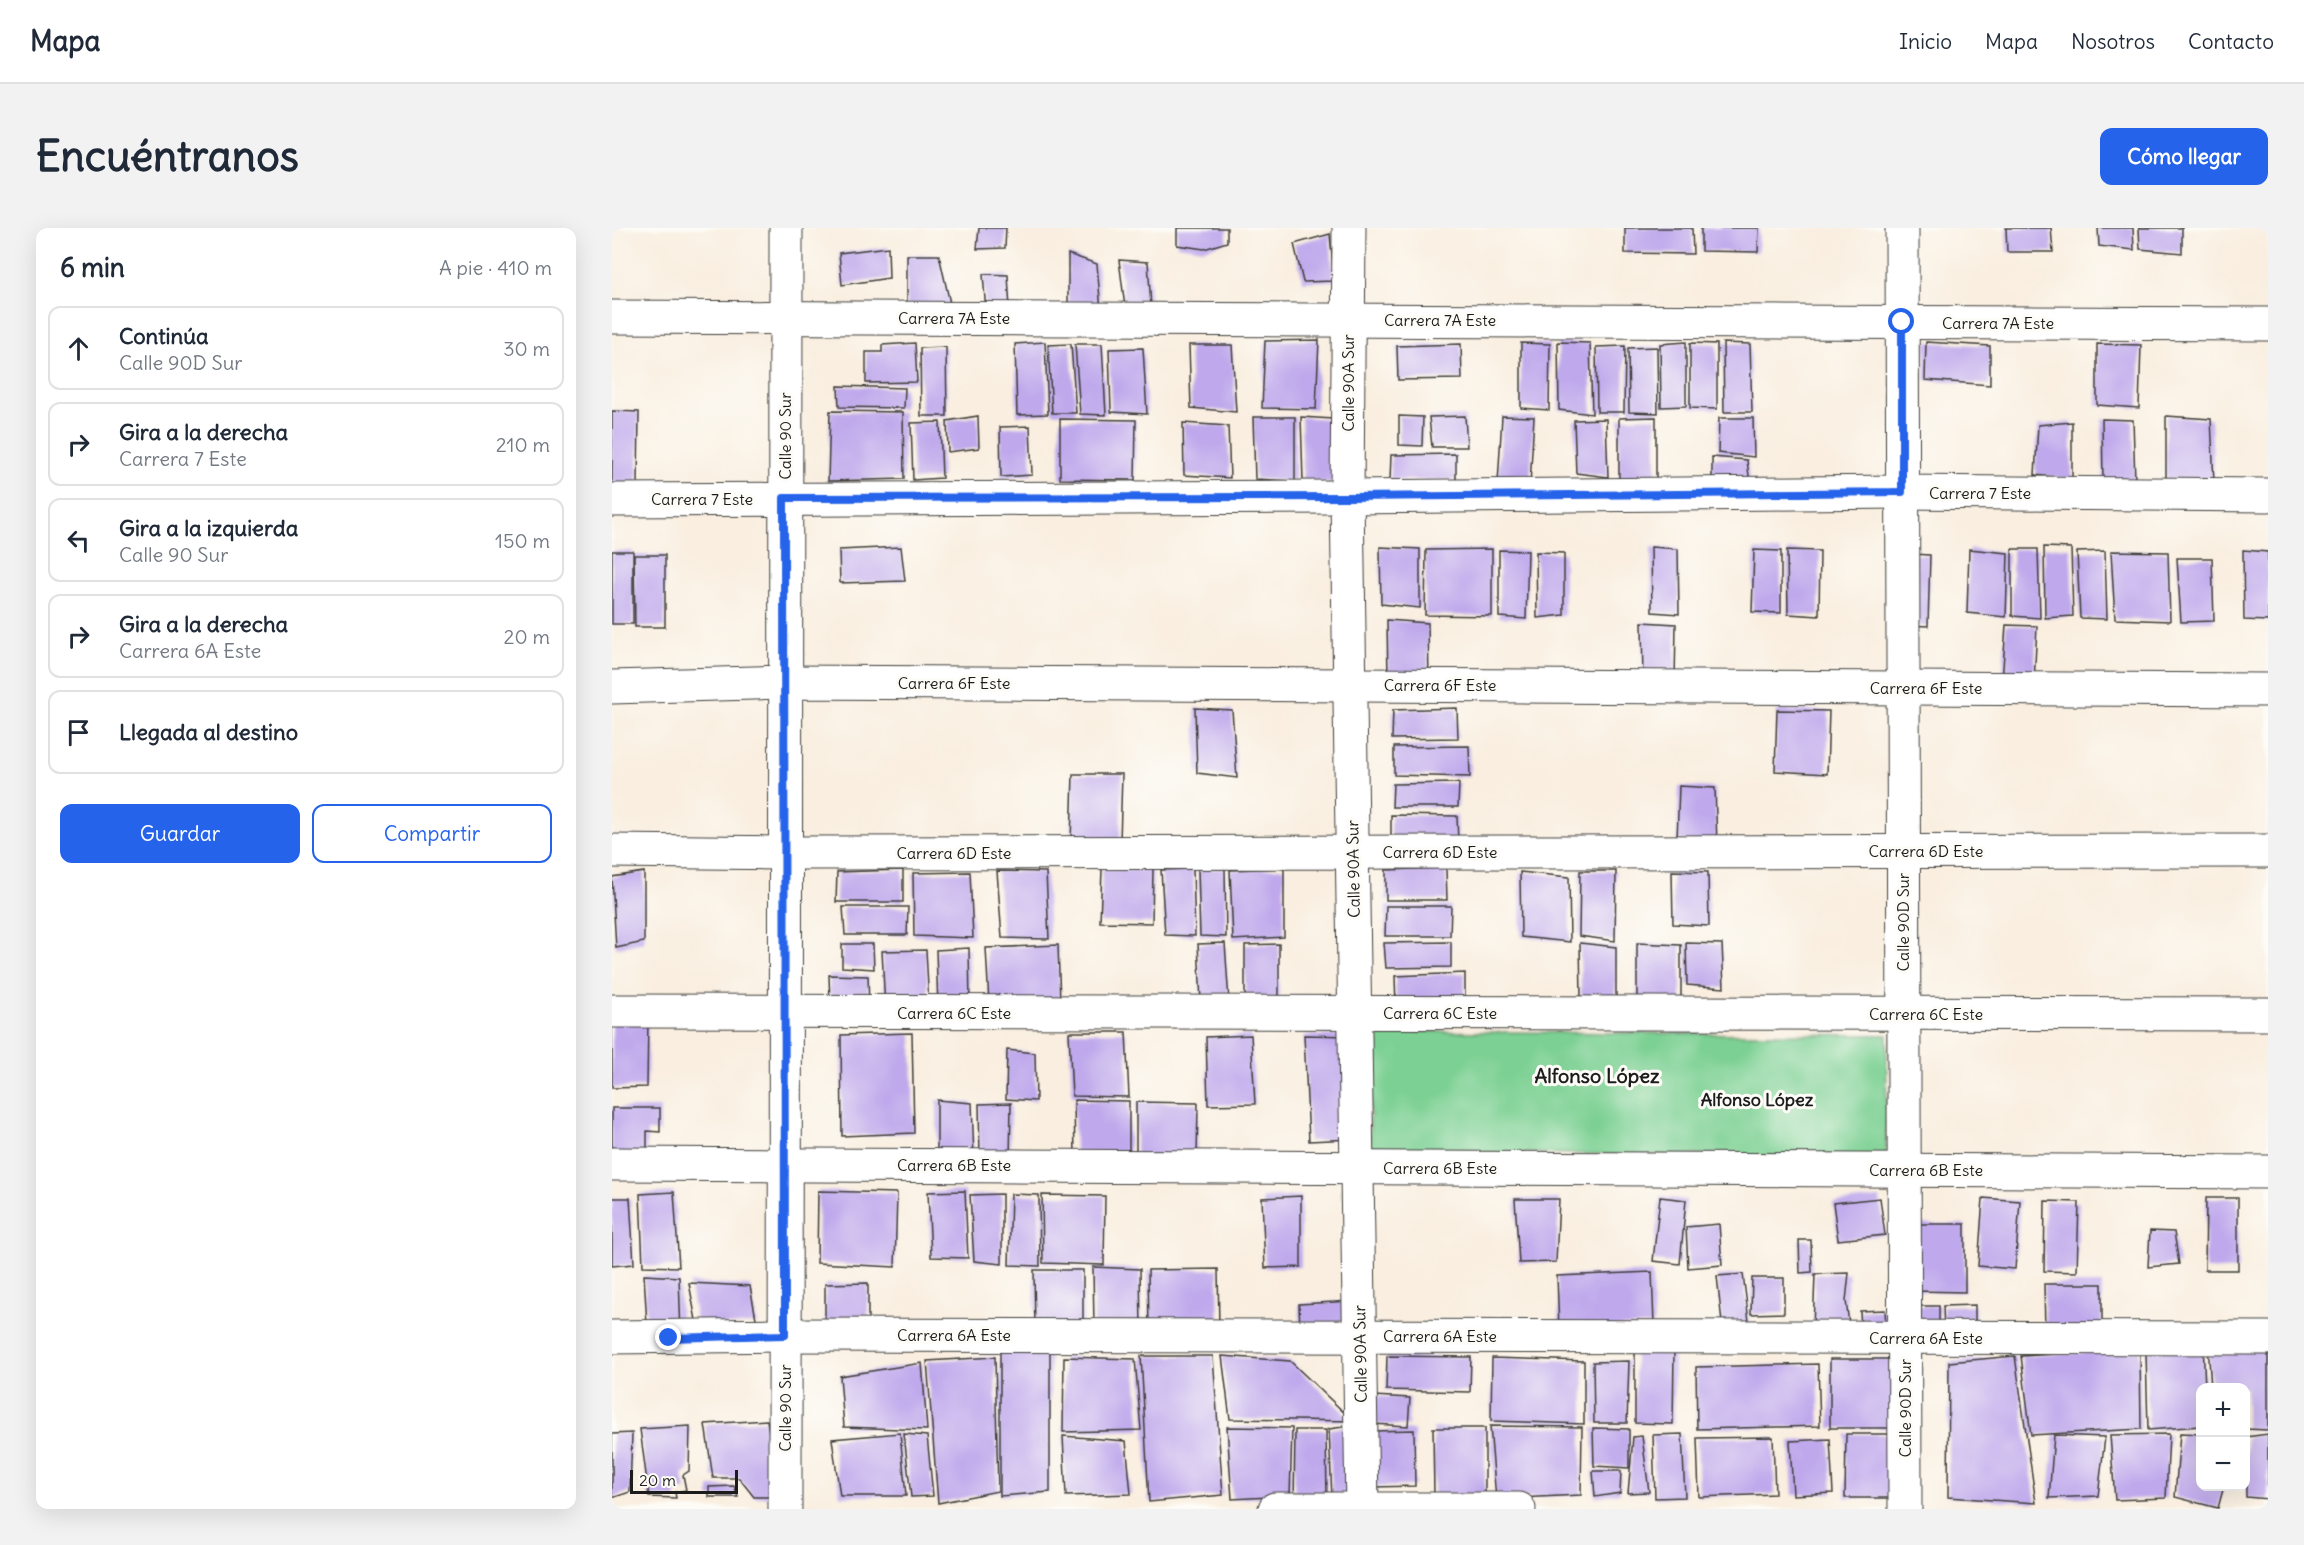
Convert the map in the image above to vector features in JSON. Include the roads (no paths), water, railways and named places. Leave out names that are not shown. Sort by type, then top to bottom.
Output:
[{"type":"street","name":"Calle 90 Sur","points":[[785,1509],[786,228]]},
{"type":"street","name":"Calle 90A Sur","points":[[1349,228],[1347,497],[1362,1508]]},
{"type":"street","name":"Calle 90D Sur","points":[[1902,228],[1905,1509]]},
{"type":"street","name":"Carrera 7A Este","points":[[612,317],[2268,324]]},
{"type":"street","name":"Carrera 7 Este","points":[[612,500],[1902,492],[2268,495]]},
{"type":"street","name":"Carrera 6F Este","points":[[612,687],[785,682],[2268,690]]},
{"type":"street","name":"Carrera 6D Este","points":[[612,851],[784,853],[2268,851]]},
{"type":"street","name":"Carrera 6C Este","points":[[612,1011],[2268,1014]]},
{"type":"street","name":"Carrera 6B Este","points":[[612,1164],[2268,1172]]},
{"type":"street","name":"Carrera 6A Este","points":[[612,1337],[785,1335],[2268,1338]]},
{"type":"street","points":[[1275,1509],[1519,1509]]},
{"type":"district","name":"Alfonso López","points":[[1597,1075]]},
{"type":"district","name":"Alfonso López","points":[[1757,1099]]}]
